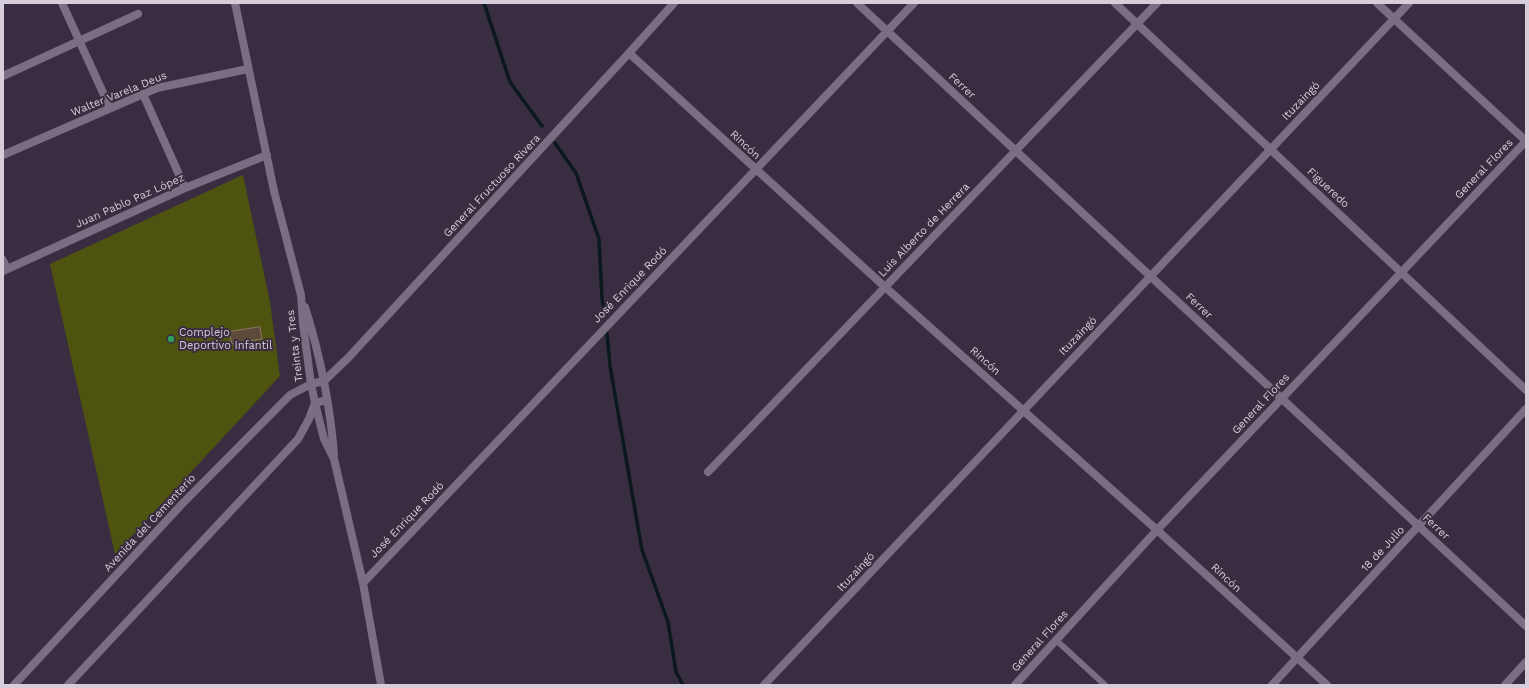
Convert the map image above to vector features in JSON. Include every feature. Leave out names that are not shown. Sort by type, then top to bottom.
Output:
[{"type":"street","points":[[62,3],[110,108]]},
{"type":"street","name":"Treinta y Tres","points":[[235,3],[274,191],[301,295],[303,324],[315,403],[324,439],[334,459],[363,583],[381,685]]},
{"type":"street","name":"General Fructuoso Rivera","points":[[324,381],[349,357],[674,3]]},
{"type":"street","name":"Ferrer","points":[[857,3],[1526,626]]},
{"type":"street","name":"José Enrique Rodó","points":[[363,583],[914,3]]},
{"type":"street","name":"Figueredo","points":[[1115,3],[1526,390]]},
{"type":"street","name":"Luis Alberto de Herrera","points":[[708,472],[1157,3]]},
{"type":"street","points":[[1377,3],[1526,141]]},
{"type":"street","name":"Ituzaingó","points":[[764,685],[1270,148],[1409,3]]},
{"type":"street","points":[[3,76],[138,14]]},
{"type":"street","name":"Rincón","points":[[629,53],[756,170],[1328,685]]},
{"type":"street","name":"Walter Varela Deus","points":[[3,155],[110,108],[170,84],[248,69]]},
{"type":"street","points":[[143,94],[185,188]]},
{"type":"street","name":"General Flores","points":[[1015,685],[1157,530],[1526,141]]},
{"type":"street","name":"Juan Pablo Paz López","points":[[5,270],[185,188],[267,155]]},
{"type":"street","points":[[3,260],[5,270]]},
{"type":"street","points":[[301,295],[324,381],[332,432],[334,459]]},
{"type":"street","name":"Avenida del Cementerio","points":[[14,685],[183,504],[267,417],[290,395],[311,384],[324,381]]},
{"type":"street","points":[[68,685],[298,439],[309,419],[315,403],[327,400]]},
{"type":"street","name":"18 de Julio","points":[[1272,685],[1526,409]]},
{"type":"street","points":[[1505,685],[1526,662]]},
{"type":"lane","points":[[1056,640],[1105,685]]},
{"type":"green space","name":"Complejo Deportivo Infantil","points":[[243,175],[270,302],[280,376],[115,554],[50,264]]},
{"type":"building","points":[[260,327],[262,339],[232,344],[229,332]]},
{"type":"waterway","points":[[484,3],[510,82],[542,126]]},
{"type":"waterway","points":[[555,143],[576,173],[599,239],[602,299],[604,310]]},
{"type":"waterway","points":[[607,333],[610,366],[642,550],[668,622],[676,672],[683,685]]},
{"type":"place","name":"Complejo Deportivo Infantil","points":[[171,339]]}]
